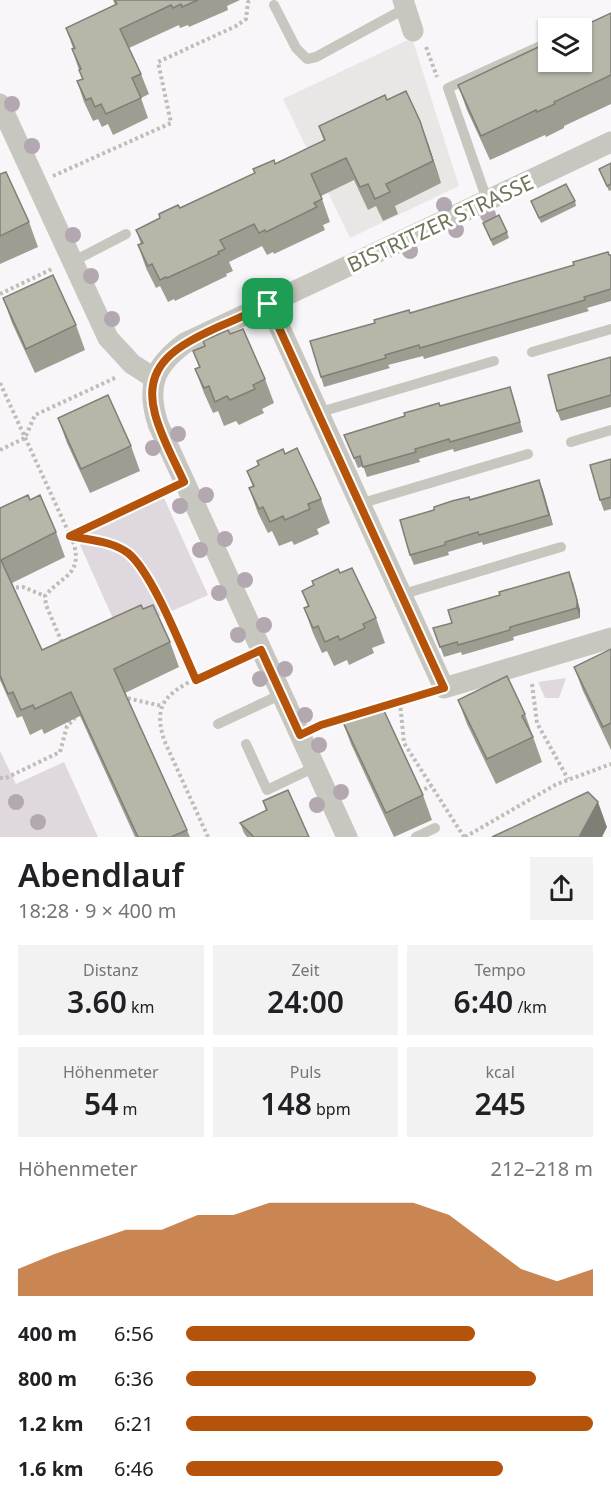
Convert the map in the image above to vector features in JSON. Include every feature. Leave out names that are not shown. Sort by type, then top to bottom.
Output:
[{"type":"street","points":[[405,3],[413,31]]},
{"type":"street","points":[[0,104],[108,338],[120,353],[146,373],[154,411],[184,482],[347,837]]},
{"type":"street","name":"BISTRITZER STRASSE","points":[[146,373],[185,343],[611,142]]},
{"type":"street","points":[[268,304],[444,688],[611,638]]},
{"type":"lane","points":[[274,5],[296,48],[308,59],[316,57],[405,3]]},
{"type":"lane","points":[[487,200],[448,88],[538,47]]},
{"type":"lane","points":[[72,261],[126,234]]},
{"type":"lane","points":[[532,352],[611,328]]},
{"type":"lane","points":[[317,413],[494,361]]},
{"type":"lane","points":[[571,442],[611,430]]},
{"type":"lane","points":[[359,504],[528,454]]},
{"type":"lane","points":[[400,595],[561,547]]},
{"type":"lane","points":[[218,724],[282,694]]},
{"type":"lane","points":[[246,744],[267,790],[315,767]]},
{"type":"lane","points":[[416,837],[435,828]]},
{"type":"path","points":[[36,184],[171,123],[158,62],[236,26],[246,19],[248,2],[252,0]]},
{"type":"path","points":[[413,31],[422,39],[439,80],[448,88]]},
{"type":"path","points":[[0,294],[72,261]]},
{"type":"path","points":[[0,450],[25,438],[35,415],[146,373]]},
{"type":"path","points":[[0,383],[76,553],[73,571],[45,596]]},
{"type":"path","points":[[70,536],[184,482]]},
{"type":"path","points":[[70,536],[109,544],[129,554],[148,578],[196,680]]},
{"type":"path","points":[[7,588],[23,587],[45,596]]},
{"type":"path","points":[[45,596],[46,605],[63,645],[60,651]]},
{"type":"path","points":[[208,837],[164,740],[160,723],[162,706],[171,694],[261,650]]},
{"type":"path","points":[[527,663],[537,723],[568,779]]},
{"type":"path","points":[[378,709],[444,688]]},
{"type":"path","points":[[113,700],[120,696],[162,706]]},
{"type":"path","points":[[400,702],[404,743],[465,837],[557,784],[611,764]]},
{"type":"path","points":[[0,778],[6,778],[60,752],[67,726],[83,714]]},
{"type":"path","points":[[300,735],[321,725],[355,715]]},
{"type":"path","points":[[530,732],[540,728]]},
{"type":"path","points":[[401,754],[408,751]]},
{"type":"path","points":[[419,792],[431,786]]},
{"type":"shaded area","points":[[412,38],[459,186],[350,238],[283,99]]},
{"type":"shaded area","points":[[163,496],[208,595],[120,634],[80,545],[88,541],[84,532]]},
{"type":"shaded area","points":[[566,678],[559,698],[545,698],[538,682]]},
{"type":"shaded area","points":[[0,751],[16,784],[64,762],[98,837],[0,837]]},
{"type":"building","points":[[115,0],[198,0],[182,7],[181,4],[173,8],[171,5],[120,29],[141,74],[132,78],[141,98],[106,114],[101,104],[95,107],[91,98],[86,100],[77,81],[83,79],[79,70],[81,69],[66,28],[117,4]]},
{"type":"building","points":[[611,13],[611,75],[554,102],[555,104],[537,112],[536,110],[481,136],[458,85],[538,47],[538,72],[592,72],[592,22]]},
{"type":"building","points":[[406,91],[420,121],[433,161],[386,184],[390,192],[375,199],[368,184],[360,187],[346,158],[311,174],[322,199],[314,203],[317,207],[266,232],[265,230],[259,233],[254,224],[220,240],[225,249],[218,252],[219,254],[167,278],[160,280],[152,264],[148,266],[138,245],[143,243],[136,230],[160,218],[159,214],[178,205],[180,208],[255,173],[253,169],[274,160],[275,164],[325,140],[319,126],[385,95],[387,100]]},
{"type":"building","points":[[611,163],[611,184],[607,186],[599,169]]},
{"type":"building","points":[[6,172],[29,222],[0,236],[0,174]]},
{"type":"building","points":[[566,184],[575,201],[539,218],[531,201]]},
{"type":"building","points":[[499,215],[507,232],[491,240],[483,223]]},
{"type":"building","points":[[608,252],[611,255],[611,289],[584,297],[585,300],[420,348],[419,345],[385,355],[386,358],[321,377],[310,341],[375,323],[374,320],[409,310],[410,313],[574,265],[573,262]]},
{"type":"building","points":[[53,275],[76,325],[26,349],[3,298]]},
{"type":"building","points":[[243,329],[265,379],[253,385],[255,389],[230,400],[227,396],[215,402],[209,386],[204,388],[195,369],[200,367],[193,351],[205,346],[203,341],[228,330],[230,334]]},
{"type":"building","points":[[611,357],[611,395],[557,411],[548,375]]},
{"type":"building","points":[[510,387],[520,422],[450,442],[449,439],[415,449],[416,452],[363,467],[360,456],[354,458],[344,435],[405,416],[404,413]]},
{"type":"building","points":[[108,395],[131,446],[81,469],[58,418]]},
{"type":"building","points":[[297,448],[321,499],[308,504],[310,509],[285,520],[283,516],[270,522],[263,507],[259,509],[249,488],[254,486],[247,471],[259,465],[257,461],[283,449],[285,454]]},
{"type":"building","points":[[611,459],[611,497],[600,500],[590,465]]},
{"type":"building","points":[[539,480],[549,515],[479,535],[478,532],[410,555],[400,520],[434,510],[434,507],[452,501],[469,497],[470,500]]},
{"type":"building","points":[[28,495],[30,500],[40,495],[56,532],[1,560],[42,650],[141,605],[143,609],[153,605],[170,642],[114,669],[187,830],[171,837],[138,837],[71,692],[35,709],[33,705],[21,710],[13,692],[8,694],[0,675],[0,508]]},
{"type":"building","points":[[352,568],[376,618],[363,624],[365,628],[340,640],[338,636],[325,642],[318,626],[313,628],[304,608],[309,606],[302,591],[314,585],[312,581],[338,569],[340,573]]},
{"type":"building","points":[[569,572],[577,608],[458,645],[457,642],[440,647],[433,628],[452,623],[448,610],[500,595],[499,592]]},
{"type":"building","points":[[611,649],[611,723],[603,727],[574,667]]},
{"type":"building","points":[[507,676],[525,714],[522,716],[533,737],[487,759],[458,700]]},
{"type":"building","points":[[380,702],[423,795],[386,813],[342,720]]},
{"type":"building","points":[[288,790],[309,837],[254,837],[240,823],[267,810],[263,801]]},
{"type":"building","points":[[588,792],[598,802],[579,837],[492,837]]},
{"type":"route","points":[[268,304],[444,688],[321,725],[300,735],[261,650],[196,680],[148,578],[129,554],[109,544],[70,536],[184,482],[154,411],[152,399],[154,378],[165,360],[185,343],[268,304]]}]
